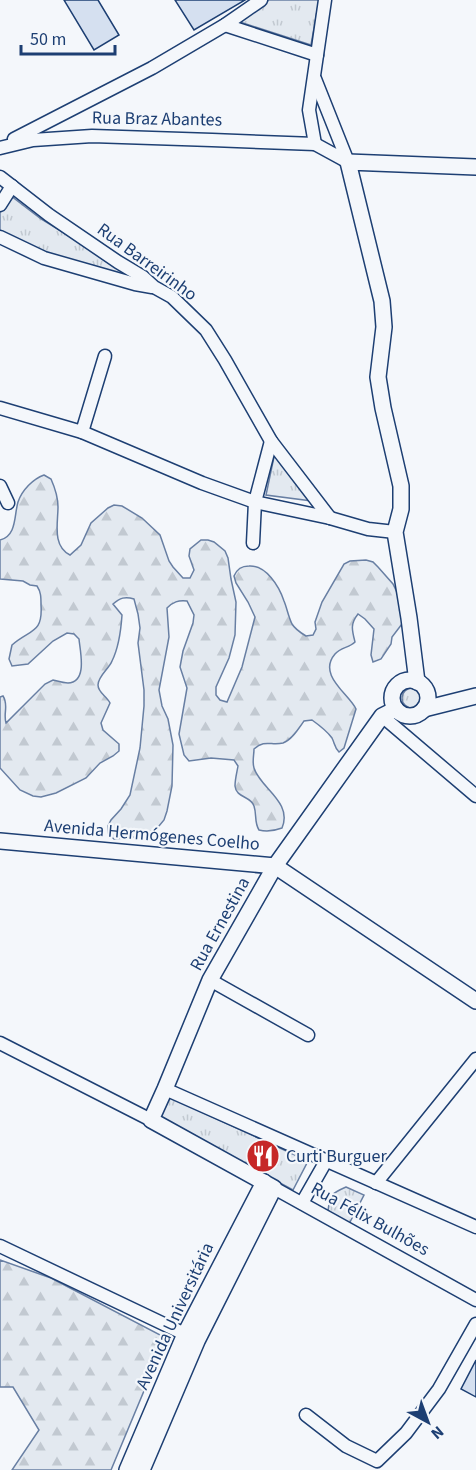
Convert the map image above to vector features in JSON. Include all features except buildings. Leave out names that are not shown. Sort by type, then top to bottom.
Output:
[{"type":"street","points":[[0,148],[152,68],[225,25],[261,0]]},
{"type":"street","points":[[325,0],[309,110],[315,144],[348,162],[476,166]]},
{"type":"street","points":[[225,25],[317,55]]},
{"type":"street","points":[[315,77],[348,162],[382,301],[384,327],[378,377],[401,486],[401,510],[395,532],[417,682]]},
{"type":"street","name":"Rua Braz Abantes","points":[[0,148],[33,140],[92,136],[315,144]]},
{"type":"street","name":"Rua Barreirinho","points":[[0,177],[49,215],[172,297],[206,330],[271,441],[330,518]]},
{"type":"street","points":[[0,205],[12,186]]},
{"type":"street","points":[[0,237],[44,258],[135,284],[154,287]]},
{"type":"street","points":[[82,432],[105,356]]},
{"type":"street","points":[[0,408],[82,432],[202,483],[255,502],[330,518],[368,529],[395,532]]},
{"type":"street","points":[[253,543],[255,502],[271,441]]},
{"type":"street","points":[[0,486],[8,503]]},
{"type":"street","points":[[406,680],[417,682],[425,689],[428,699],[424,709],[416,716],[406,717],[389,712],[391,695],[397,685],[406,680]]},
{"type":"street","points":[[424,709],[476,696]]},
{"type":"street","points":[[389,712],[476,796]]},
{"type":"street","name":"Rua Ernestina","points":[[151,1120],[210,980],[275,866],[389,712]]},
{"type":"street","name":"Avenida Hermógenes Coelho","points":[[0,841],[275,866],[476,1001]]},
{"type":"street","points":[[210,980],[308,1035]]},
{"type":"street","points":[[0,1043],[151,1120]]},
{"type":"street","points":[[376,1184],[476,1059]]},
{"type":"street","points":[[165,1089],[476,1227]]},
{"type":"street","name":"Rua Félix Bulhões","points":[[151,1120],[476,1300]]},
{"type":"street","points":[[302,1203],[326,1161]]},
{"type":"street","name":"Avenida Universitária","points":[[128,1470],[191,1337],[269,1185]]},
{"type":"street","points":[[0,1246],[191,1337]]},
{"type":"street","points":[[306,1415],[346,1446],[377,1461],[406,1433],[439,1389],[476,1324]]},
{"type":"street","name":"Avenida Universitária","points":[[142,1470],[191,1337]]},
{"type":"green space","points":[[269,0],[319,0],[311,45],[240,22]]},
{"type":"green space","points":[[11,196],[41,219],[143,281],[50,254],[0,232],[0,212]]},
{"type":"green space","points":[[275,452],[312,501],[266,495]]},
{"type":"green space","points":[[44,475],[51,479],[57,496],[58,540],[64,551],[70,555],[81,545],[91,523],[114,505],[122,506],[142,518],[160,535],[169,561],[183,578],[190,578],[194,570],[189,556],[190,549],[201,540],[214,542],[225,551],[236,602],[235,635],[229,658],[216,687],[216,695],[220,700],[227,702],[242,667],[255,617],[236,583],[234,576],[240,568],[255,567],[271,577],[282,595],[292,624],[306,636],[313,635],[322,602],[344,564],[350,561],[373,562],[393,584],[403,605],[405,620],[392,637],[391,644],[381,659],[373,662],[371,655],[374,629],[358,614],[352,627],[355,642],[337,652],[330,662],[332,677],[356,709],[344,748],[339,752],[330,735],[312,720],[304,721],[295,734],[283,743],[261,744],[254,749],[253,766],[257,775],[283,810],[282,828],[270,831],[259,830],[252,803],[236,790],[238,766],[234,760],[211,758],[189,761],[184,755],[179,734],[187,688],[180,667],[194,615],[187,601],[176,602],[167,608],[169,637],[159,690],[173,745],[172,786],[167,811],[159,826],[144,836],[114,839],[108,834],[111,820],[130,795],[140,748],[144,690],[138,643],[140,628],[134,599],[123,598],[113,604],[122,615],[119,638],[112,661],[98,685],[99,690],[110,703],[101,723],[103,730],[119,744],[119,751],[100,763],[86,778],[56,793],[41,797],[20,790],[0,768],[0,697],[3,696],[6,703],[6,723],[45,684],[53,680],[66,683],[74,681],[81,672],[79,639],[74,634],[67,633],[53,641],[28,664],[12,666],[9,659],[12,645],[34,630],[40,621],[41,597],[37,586],[23,581],[0,579],[0,540],[12,530],[22,493],[32,482]]},
{"type":"green space","points":[[412,688],[419,691],[422,698],[419,705],[412,708],[405,705],[402,698],[405,691]]},
{"type":"green space","points":[[167,1096],[308,1161],[293,1190],[157,1116]]},
{"type":"green space","points":[[346,1187],[364,1195],[349,1224],[328,1211],[332,1196]]},
{"type":"green space","points":[[0,1260],[51,1278],[166,1338],[111,1470],[12,1470],[39,1430],[13,1387],[0,1387]]},
{"type":"place","name":"Curti Burguer","points":[[263,1156]]}]
